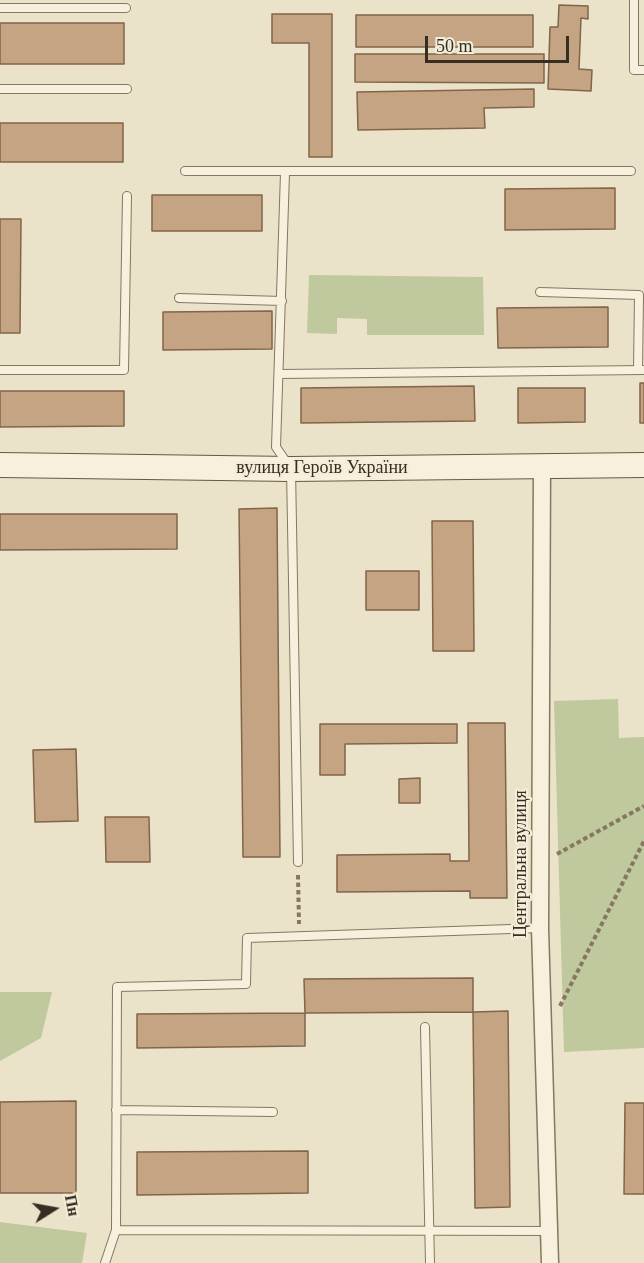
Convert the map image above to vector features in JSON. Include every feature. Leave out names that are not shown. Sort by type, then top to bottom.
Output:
[{"type":"street","name":"вулиця Героїв України","points":[[0,465],[291,469],[644,465]]},
{"type":"street","name":"Центральна вулиця","points":[[542,466],[540,928],[550,1263]]},
{"type":"lane","points":[[634,0],[634,70],[644,70]]},
{"type":"lane","points":[[0,8],[126,8]]},
{"type":"lane","points":[[0,89],[127,89]]},
{"type":"lane","points":[[184,171],[631,171]]},
{"type":"lane","points":[[285,172],[276,447],[291,469],[298,862]]},
{"type":"lane","points":[[0,370],[124,370],[127,196]]},
{"type":"lane","points":[[279,374],[641,370],[639,295],[540,292]]},
{"type":"lane","points":[[178,298],[282,301]]},
{"type":"lane","points":[[105,1263],[116,1230],[117,987],[246,984],[247,938],[540,928]]},
{"type":"lane","points":[[425,1027],[430,1263]]},
{"type":"lane","points":[[116,1110],[273,1112]]},
{"type":"lane","points":[[116,1230],[549,1231]]},
{"type":"path","points":[[540,863],[644,806]]},
{"type":"path","points":[[560,1008],[644,841]]},
{"type":"path","points":[[298,862],[299,936]]},
{"type":"green space","points":[[309,275],[483,277],[484,335],[367,335],[367,319],[337,318],[337,334],[307,333]]},
{"type":"green space","points":[[618,699],[619,738],[644,737],[644,1048],[564,1052],[554,701]]},
{"type":"green space","points":[[0,992],[52,992],[41,1038],[0,1061]]},
{"type":"green space","points":[[0,1222],[87,1233],[82,1263],[0,1263]]},
{"type":"building","points":[[559,5],[588,6],[588,19],[581,18],[579,69],[592,70],[591,91],[548,89],[550,27],[558,27]]},
{"type":"building","points":[[272,14],[332,14],[332,157],[309,157],[309,43],[272,43]]},
{"type":"building","points":[[356,15],[533,15],[533,47],[356,47]]},
{"type":"building","points":[[0,23],[124,23],[124,64],[0,64]]},
{"type":"building","points":[[355,54],[544,54],[544,83],[355,82]]},
{"type":"building","points":[[534,89],[534,107],[484,108],[485,128],[358,130],[357,92]]},
{"type":"building","points":[[0,123],[123,123],[123,162],[0,162]]},
{"type":"building","points":[[615,188],[615,229],[505,230],[505,189]]},
{"type":"building","points":[[152,195],[262,195],[262,231],[152,231]]},
{"type":"building","points":[[0,219],[21,219],[20,333],[0,333]]},
{"type":"building","points":[[608,307],[608,347],[498,348],[497,308]]},
{"type":"building","points":[[272,311],[272,349],[163,350],[163,312]]},
{"type":"building","points":[[640,383],[644,383],[644,423],[640,423]]},
{"type":"building","points":[[474,386],[475,421],[301,423],[301,388]]},
{"type":"building","points":[[518,388],[585,388],[585,422],[518,423]]},
{"type":"building","points":[[0,391],[124,391],[124,426],[0,427]]},
{"type":"building","points":[[277,508],[280,857],[243,857],[239,509]]},
{"type":"building","points":[[0,514],[177,514],[177,549],[0,550]]},
{"type":"building","points":[[432,521],[473,521],[474,651],[433,651]]},
{"type":"building","points":[[366,571],[419,571],[419,610],[366,610]]},
{"type":"building","points":[[468,723],[505,723],[507,898],[470,898],[470,891],[337,892],[337,855],[450,854],[450,861],[469,861]]},
{"type":"building","points":[[320,724],[457,724],[457,743],[345,744],[345,775],[320,775]]},
{"type":"building","points":[[76,749],[78,821],[35,822],[33,750]]},
{"type":"building","points":[[420,778],[420,803],[399,803],[399,779]]},
{"type":"building","points":[[105,817],[149,817],[150,862],[106,862]]},
{"type":"building","points":[[473,978],[473,1012],[305,1013],[304,979]]},
{"type":"building","points":[[508,1011],[510,1207],[475,1208],[473,1012]]},
{"type":"building","points":[[305,1013],[305,1046],[137,1048],[137,1014]]},
{"type":"building","points":[[76,1101],[76,1193],[0,1193],[0,1102]]},
{"type":"building","points":[[625,1103],[644,1103],[644,1194],[624,1194]]},
{"type":"building","points":[[308,1151],[308,1193],[137,1195],[137,1152]]}]
